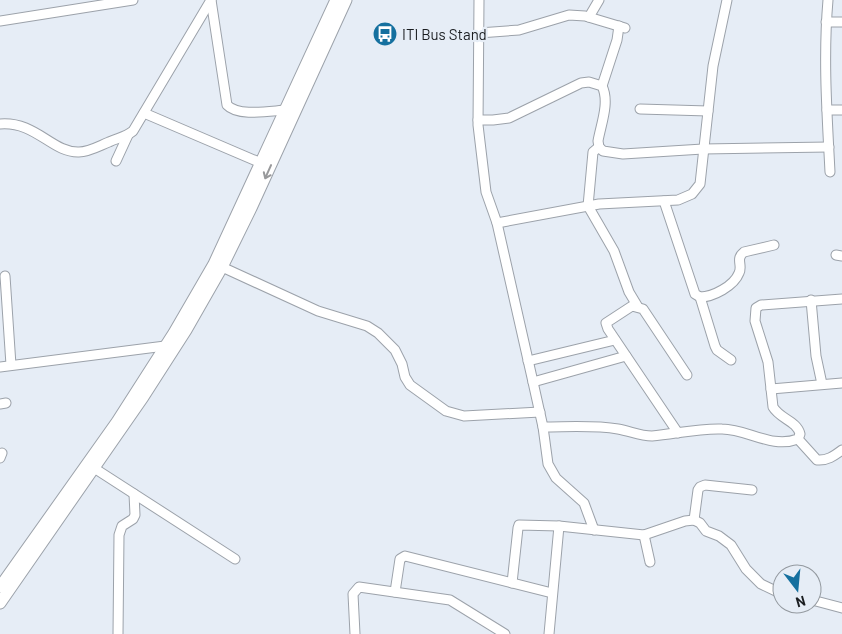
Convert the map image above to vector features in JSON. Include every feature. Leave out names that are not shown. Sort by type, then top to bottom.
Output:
[{"type":"street","points":[[0,21],[133,0]]},
{"type":"street","points":[[211,0],[227,105],[231,110],[238,112],[286,110]]},
{"type":"street","points":[[0,124],[18,124],[71,152],[88,151],[128,135],[133,131],[211,0]]},
{"type":"street","points":[[0,587],[117,422],[214,264],[336,0]]},
{"type":"street","points":[[0,603],[143,397],[186,330],[222,267],[251,208],[346,0]]},
{"type":"street","points":[[479,0],[478,120],[486,192],[497,223],[540,412],[548,464],[556,478],[584,503],[594,530]]},
{"type":"street","points":[[589,17],[599,0]]},
{"type":"street","points":[[497,223],[608,203],[685,198],[696,190],[700,184],[702,174],[703,149],[713,66],[728,0]]},
{"type":"street","points":[[828,0],[825,77],[830,172]]},
{"type":"street","points":[[479,33],[519,30],[569,15],[589,17],[622,27],[602,86]]},
{"type":"street","points":[[826,22],[842,22]]},
{"type":"street","points":[[478,120],[509,118],[581,83],[589,82],[602,86],[605,91],[606,101],[598,141],[599,147],[603,151],[623,154],[703,149],[829,147]]},
{"type":"street","points":[[640,109],[708,111]]},
{"type":"street","points":[[827,110],[842,110]]},
{"type":"street","points":[[144,113],[261,163]]},
{"type":"street","points":[[116,160],[128,135]]},
{"type":"street","points":[[599,147],[593,152],[588,206],[614,251],[629,292],[638,307]]},
{"type":"street","points":[[664,200],[695,294],[700,297],[715,346],[717,350],[730,360]]},
{"type":"street","points":[[700,297],[724,289],[733,281],[739,274],[738,259],[744,252],[774,245]]},
{"type":"street","points":[[222,267],[318,311],[367,326],[378,333],[395,350],[405,377],[410,384],[446,412],[464,416],[540,412]]},
{"type":"street","points":[[4,276],[11,365]]},
{"type":"street","points":[[798,439],[800,434],[796,426],[776,412],[773,407],[768,362],[755,321],[756,308],[761,305],[842,299]]},
{"type":"street","points":[[811,300],[816,356],[822,384]]},
{"type":"street","points":[[678,433],[615,340],[606,323],[632,306],[643,309],[687,375]]},
{"type":"street","points":[[528,361],[615,340]]},
{"type":"street","points":[[0,367],[165,346]]},
{"type":"street","points":[[533,382],[626,356]]},
{"type":"street","points":[[771,389],[842,383]]},
{"type":"street","points":[[543,427],[620,429],[642,436],[722,429],[746,433],[774,442],[798,439]]},
{"type":"street","points":[[798,439],[816,460],[829,459],[842,450]]},
{"type":"street","points":[[94,468],[235,559]]},
{"type":"street","points":[[694,520],[700,487],[705,485],[752,490]]},
{"type":"street","points":[[118,634],[119,535],[122,526],[133,519],[135,515],[134,494]]},
{"type":"street","points":[[512,583],[519,525],[559,526],[644,535],[685,521],[694,520],[700,522],[706,531],[719,536],[731,545],[746,569],[761,584],[772,590]]},
{"type":"street","points":[[549,634],[559,526]]},
{"type":"street","points":[[644,535],[650,562]]},
{"type":"street","points":[[395,592],[400,559],[405,556],[552,593]]},
{"type":"street","points":[[354,634],[353,594],[358,587],[450,600],[506,634]]},
{"type":"street","points":[[822,603],[842,608]]},
{"type":"place","name":"ITI Bus Stand","points":[[385,34]]}]
